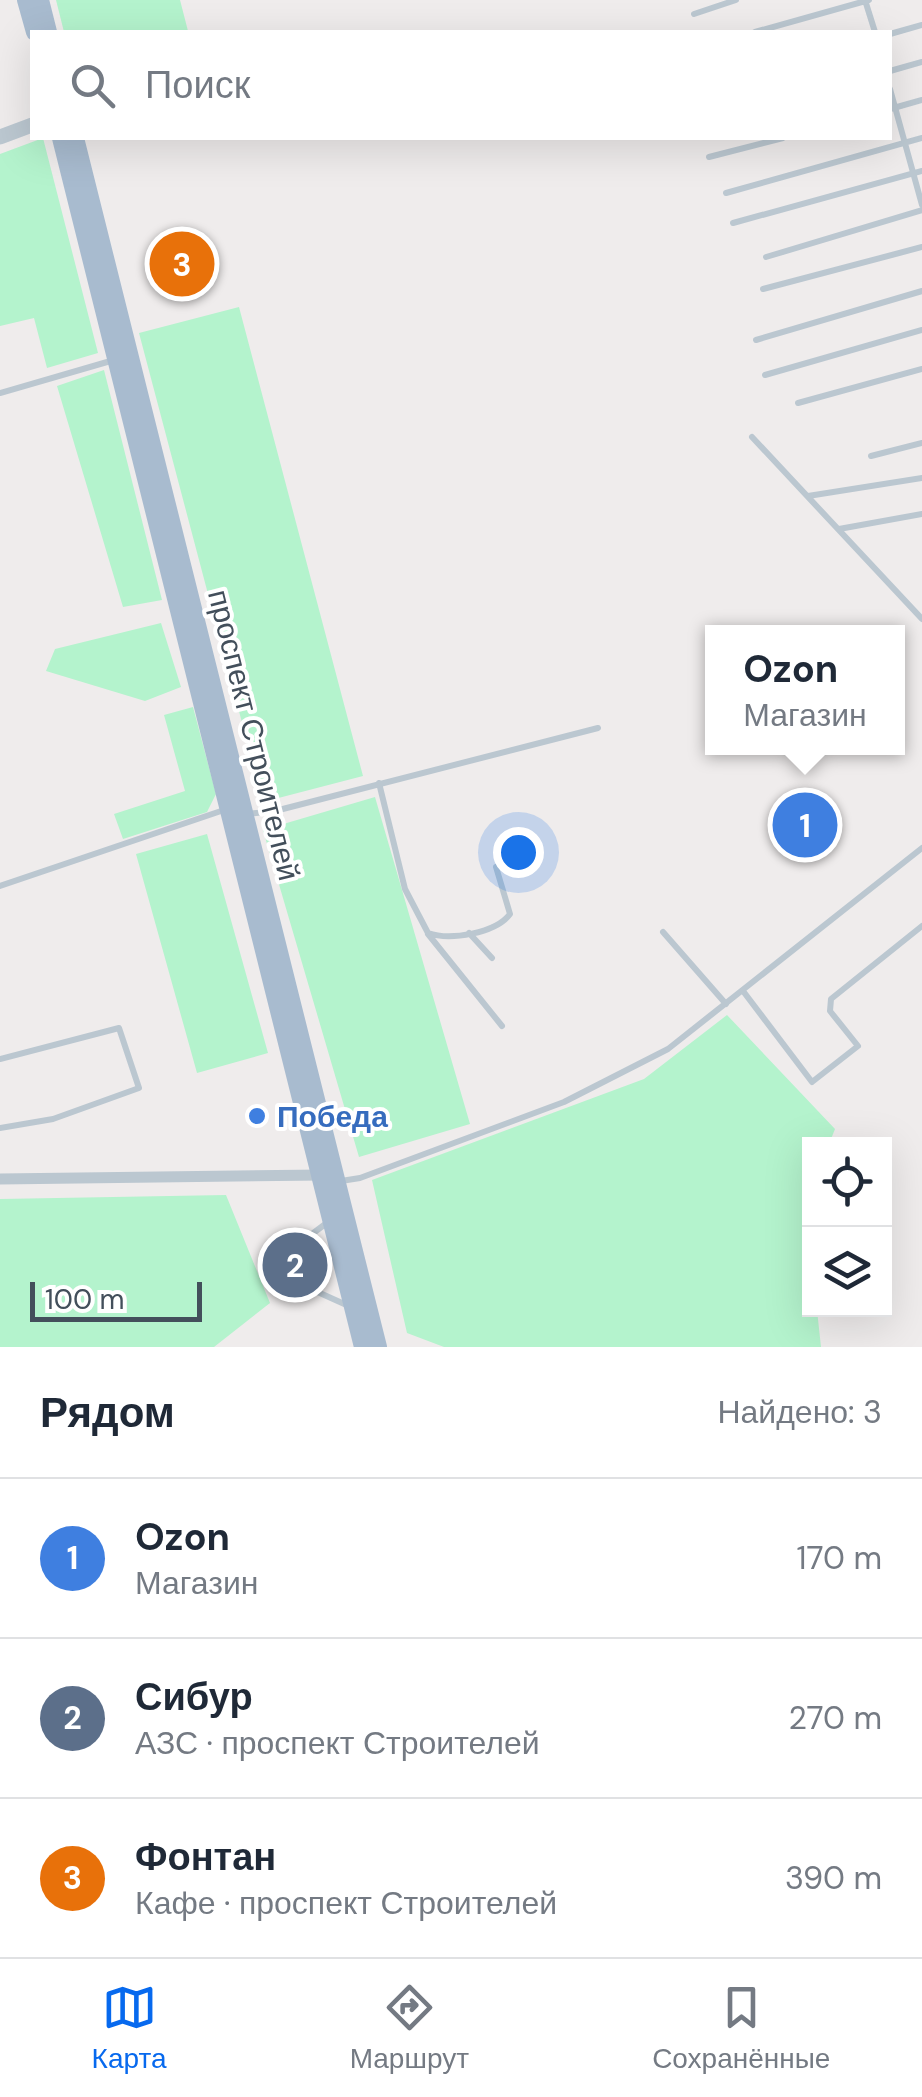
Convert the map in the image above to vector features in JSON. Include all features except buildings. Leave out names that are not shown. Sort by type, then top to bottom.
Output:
[{"type":"main road","points":[[26,0],[34,30]]},
{"type":"main road","points":[[40,0],[48,30]]},
{"type":"main road","name":"проспект Строителей","points":[[62,140],[123,357],[329,1181],[378,1347]]},
{"type":"main road","name":"проспект Строителей","points":[[75,140],[123,357]]},
{"type":"main road","name":"проспект Строителей","points":[[329,1181],[333,1218],[364,1347]]},
{"type":"street","points":[[0,137],[30,126]]},
{"type":"street","points":[[0,1179],[329,1181]]},
{"type":"lane","points":[[694,14],[736,0]]},
{"type":"lane","points":[[763,30],[867,0],[874,30]]},
{"type":"lane","points":[[892,33],[922,24]]},
{"type":"lane","points":[[892,70],[922,62]]},
{"type":"lane","points":[[766,258],[922,208],[892,109],[922,100]]},
{"type":"lane","points":[[726,193],[922,138]]},
{"type":"lane","points":[[709,157],[775,140]]},
{"type":"lane","points":[[732,223],[922,171]]},
{"type":"lane","points":[[764,289],[922,246]]},
{"type":"lane","points":[[756,340],[922,291]]},
{"type":"lane","points":[[765,375],[922,330]]},
{"type":"lane","points":[[0,393],[123,357]]},
{"type":"lane","points":[[798,404],[922,369]]},
{"type":"lane","points":[[752,438],[922,620]]},
{"type":"lane","points":[[871,456],[922,442]]},
{"type":"lane","points":[[807,496],[922,478]]},
{"type":"lane","points":[[838,529],[922,514]]},
{"type":"lane","points":[[0,886],[238,811],[275,811],[598,728]]},
{"type":"lane","points":[[380,783],[405,889],[428,933],[502,1026]]},
{"type":"lane","points":[[329,1181],[360,1178],[578,1095],[668,1050],[922,848]]},
{"type":"lane","points":[[428,933],[446,939],[502,924],[510,914],[496,867]]},
{"type":"lane","points":[[743,991],[812,1082],[858,1046],[830,1011],[831,999],[922,926]]},
{"type":"lane","points":[[663,932],[726,1004]]},
{"type":"lane","points":[[469,933],[492,958]]},
{"type":"lane","points":[[0,1059],[119,1028],[139,1088],[53,1119],[0,1128]]},
{"type":"lane","points":[[333,1218],[296,1246],[302,1285],[354,1309]]},
{"type":"green space","points":[[56,0],[180,0],[188,30],[64,30]]},
{"type":"green space","points":[[44,140],[98,353],[47,368],[34,318],[0,326],[0,154]]},
{"type":"green space","points":[[239,307],[363,776],[263,802],[139,333]]},
{"type":"green space","points":[[104,370],[162,600],[123,607],[57,386]]},
{"type":"green space","points":[[161,623],[181,687],[145,701],[46,671],[55,649]]},
{"type":"green space","points":[[193,707],[216,794],[207,812],[123,839],[114,814],[185,791],[164,715]]},
{"type":"green space","points":[[375,797],[470,1124],[359,1157],[263,830]]},
{"type":"green space","points":[[207,834],[268,1053],[197,1073],[136,854]]},
{"type":"green space","points":[[727,1015],[835,1129],[832,1137],[802,1137],[802,1317],[818,1317],[821,1347],[444,1347],[407,1333],[372,1180],[644,1079]]},
{"type":"green space","points":[[226,1195],[270,1303],[214,1347],[0,1347],[0,1199]]},
{"type":"place","name":"Фонтан","points":[[182,264]]},
{"type":"place","name":"Ozon","points":[[805,825]]},
{"type":"place","name":"Победа","points":[[257,1116]]},
{"type":"place","name":"Сибур","points":[[295,1265]]}]
